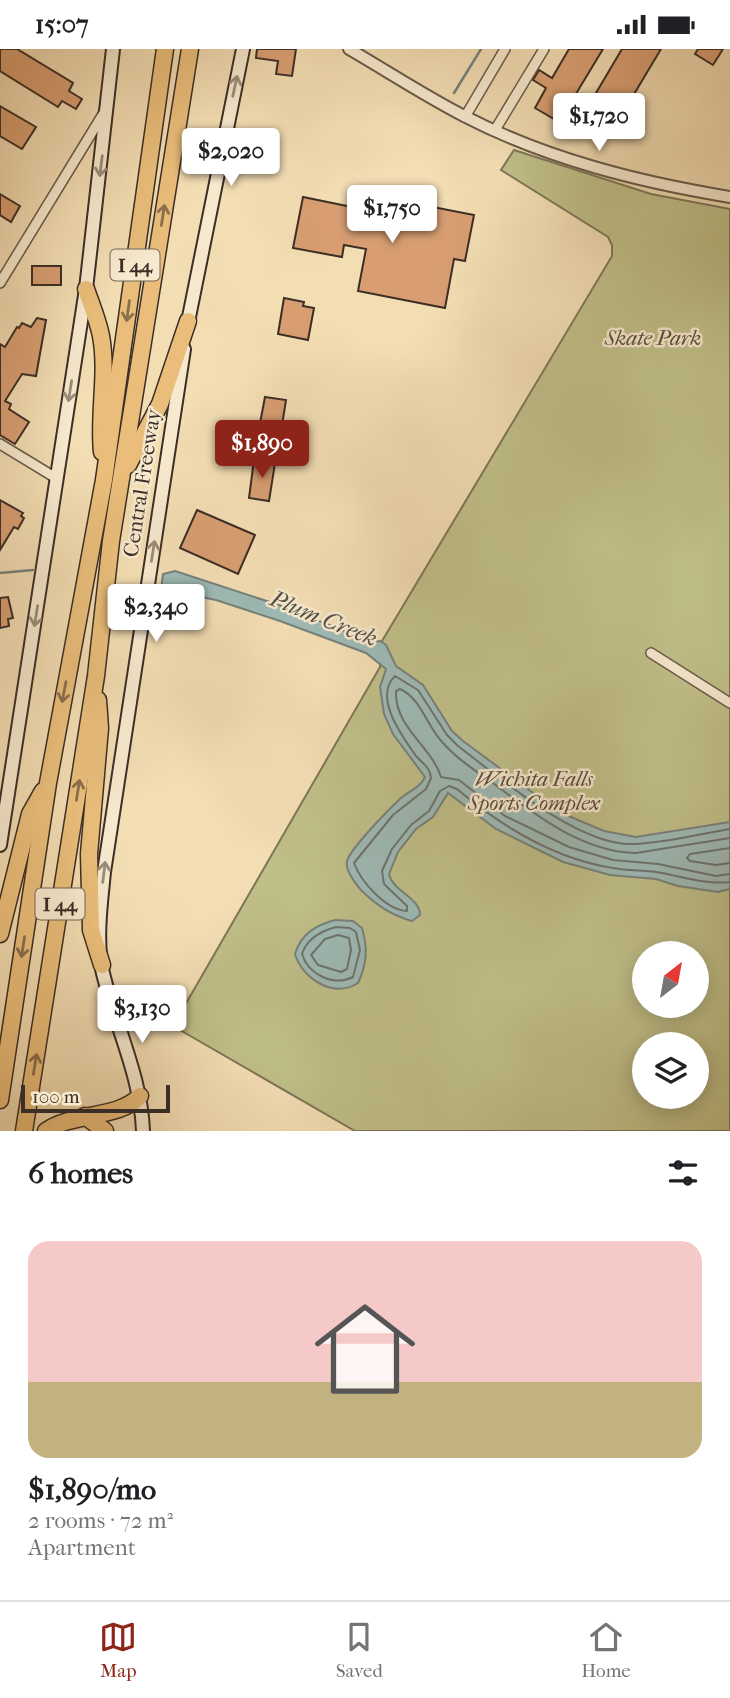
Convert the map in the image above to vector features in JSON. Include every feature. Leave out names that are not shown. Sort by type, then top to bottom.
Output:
[{"type":"highway","name":"Central Freeway","points":[[0,1100],[48,783],[104,480],[165,49]]},
{"type":"highway","name":"Central Freeway","points":[[24,1131],[96,676],[121,476],[190,49]]},
{"type":"highway","points":[[86,289],[101,335],[103,360],[99,423],[104,480]]},
{"type":"highway","points":[[121,476],[160,404],[188,321]]},
{"type":"highway","points":[[96,676],[100,728],[89,854],[91,930],[102,965]]},
{"type":"highway","points":[[0,934],[30,814],[48,783]]},
{"type":"highway","points":[[46,1131],[56,1124],[126,1107],[140,1096]]},
{"type":"highway","points":[[85,1116],[105,1131]]},
{"type":"main road","points":[[0,845],[86,289],[113,49]]},
{"type":"main road","name":"Central Freeway","points":[[143,1131],[140,1096],[102,965],[100,913],[104,871],[188,321],[243,49]]},
{"type":"street","points":[[349,49],[465,117],[495,130],[601,170],[670,187],[730,197]]},
{"type":"street","points":[[465,117],[505,49]]},
{"type":"street","points":[[495,130],[544,49]]},
{"type":"street","points":[[0,283],[107,108]]},
{"type":"street","points":[[0,444],[57,478]]},
{"type":"street","points":[[651,653],[730,703]]},
{"type":"green space","name":"Wichita Falls Sports Complex","points":[[514,150],[651,194],[730,209],[730,1131],[355,1131],[173,1026],[380,667],[382,641],[612,256],[612,245],[608,237],[501,170]]},
{"type":"water","points":[[175,571],[279,605],[372,642],[380,641],[386,645],[396,666],[423,685],[452,731],[559,812],[604,831],[636,837],[730,822],[730,889],[718,892],[678,886],[656,879],[610,875],[563,862],[496,829],[448,793],[433,817],[416,829],[398,852],[389,874],[391,880],[416,904],[420,915],[412,921],[391,913],[361,890],[351,877],[347,865],[350,855],[371,829],[425,777],[393,734],[384,714],[380,687],[386,669],[366,653],[280,621],[216,600],[161,589],[163,574]]},
{"type":"water","points":[[335,920],[353,921],[362,928],[366,949],[365,963],[358,983],[339,989],[311,978],[295,954],[310,931]]},
{"type":"building","points":[[0,49],[17,49],[73,83],[69,91],[82,99],[76,109],[62,101],[58,107],[0,71]]},
{"type":"building","points":[[257,49],[296,49],[292,76],[276,74],[278,61],[256,58]]},
{"type":"building","points":[[569,49],[603,49],[559,122],[535,108],[546,88],[533,80],[539,70],[552,78]]},
{"type":"building","points":[[622,49],[661,49],[624,111],[633,116],[627,126],[617,120],[610,131],[583,115]]},
{"type":"building","points":[[698,49],[723,49],[713,65],[695,54]]},
{"type":"building","points":[[0,106],[36,127],[22,149],[0,136]]},
{"type":"building","points":[[395,189],[404,190],[402,201],[474,215],[465,261],[454,259],[445,308],[358,291],[366,249],[344,245],[342,257],[293,248],[303,197],[352,207],[351,214],[373,219],[377,196],[394,199]]},
{"type":"building","points":[[0,194],[20,206],[11,222],[0,215]]},
{"type":"building","points":[[32,266],[61,266],[61,285],[32,285]]},
{"type":"building","points":[[284,298],[304,302],[303,306],[314,308],[308,340],[278,334]]},
{"type":"building","points":[[37,318],[46,320],[36,376],[22,374],[5,401],[11,404],[9,409],[29,422],[15,444],[0,435],[0,344],[5,347],[17,327],[22,323],[31,327]]},
{"type":"building","points":[[265,397],[286,400],[280,438],[258,434]]},
{"type":"building","points":[[254,460],[275,463],[269,501],[249,498]]},
{"type":"building","points":[[0,500],[23,513],[21,516],[24,518],[18,529],[14,527],[0,550]]},
{"type":"building","points":[[197,510],[255,535],[238,574],[180,548]]},
{"type":"building","points":[[8,597],[13,618],[8,619],[9,626],[0,628],[0,598]]},
{"type":"waterway","points":[[454,93],[481,49]]},
{"type":"waterway","name":"Plum Creek","points":[[0,573],[33,570]]},
{"type":"park label","name":"Skate Park","points":[[653,338]]}]
